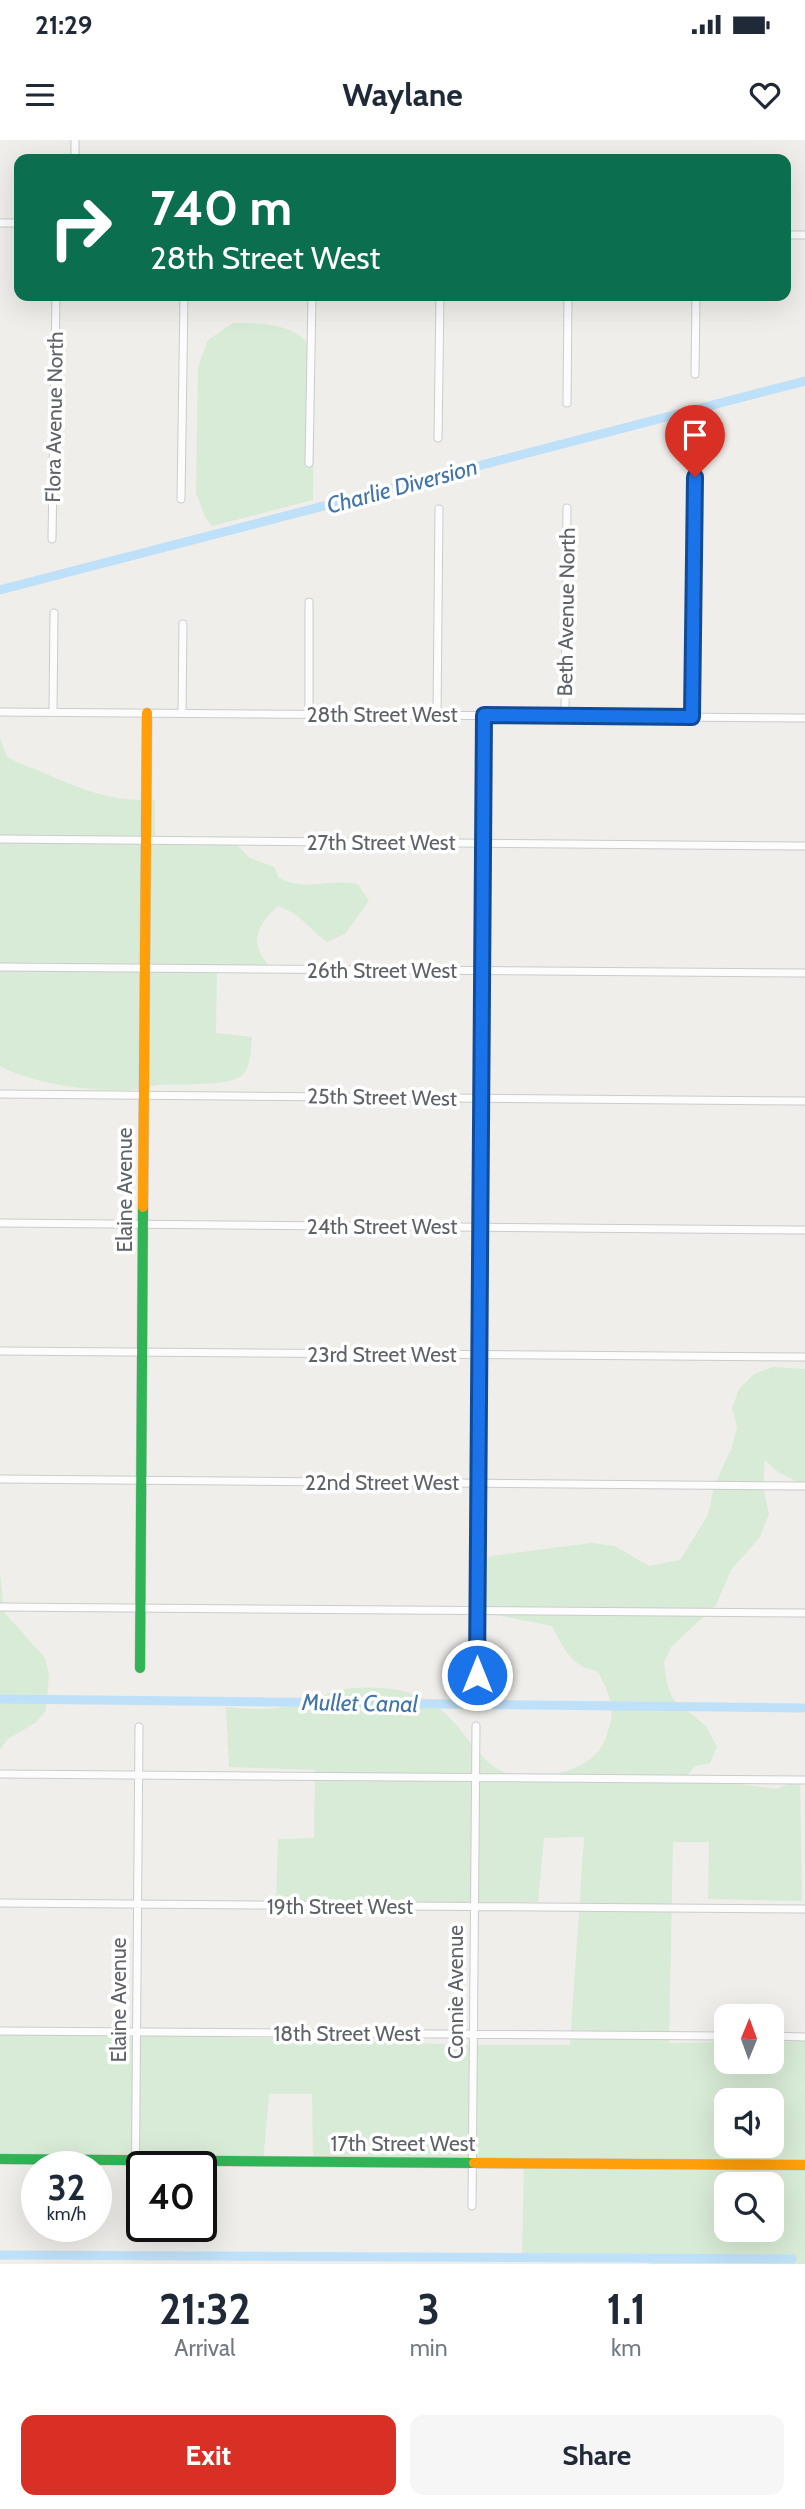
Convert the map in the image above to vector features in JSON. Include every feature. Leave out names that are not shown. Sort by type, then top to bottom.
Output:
[{"type":"street","name":"Flora Avenue North","points":[[52,539],[56,301]]},
{"type":"street","points":[[181,499],[184,301]]},
{"type":"street","points":[[309,463],[312,301]]},
{"type":"street","points":[[438,438],[440,301]]},
{"type":"street","points":[[567,403],[568,301]]},
{"type":"street","points":[[695,374],[696,301]]},
{"type":"street","points":[[692,717],[695,477]]},
{"type":"street","name":"Beth Avenue North","points":[[565,716],[567,508]]},
{"type":"street","points":[[437,715],[439,509]]},
{"type":"street","points":[[309,603],[309,714]]},
{"type":"street","points":[[53,712],[54,613]]},
{"type":"street","points":[[182,713],[183,624]]},
{"type":"street","name":"28th Street West","points":[[0,712],[805,718]]},
{"type":"street","name":"Elaine Avenue","points":[[140,1668],[147,713]]},
{"type":"street","points":[[477,1675],[484,715]]},
{"type":"street","name":"27th Street West","points":[[0,839],[805,846]]},
{"type":"street","name":"26th Street West","points":[[0,967],[805,973]]},
{"type":"street","name":"25th Street West","points":[[0,1094],[805,1101]]},
{"type":"street","name":"24th Street West","points":[[0,1223],[805,1230]]},
{"type":"street","name":"23rd Street West","points":[[0,1351],[805,1357]]},
{"type":"street","name":"22nd Street West","points":[[0,1479],[805,1486]]},
{"type":"street","points":[[0,1607],[805,1613]]},
{"type":"street","name":"Connie Avenue","points":[[472,2206],[476,1726]]},
{"type":"street","name":"Elaine Avenue","points":[[136,2151],[139,1727]]},
{"type":"street","points":[[0,1774],[805,1780]]},
{"type":"street","name":"19th Street West","points":[[0,1903],[805,1909]]},
{"type":"street","name":"18th Street West","points":[[0,2031],[714,2036]]},
{"type":"street","points":[[784,2036],[805,2037]]},
{"type":"street","name":"17th Street West","points":[[0,2159],[126,2160]]},
{"type":"street","name":"17th Street West","points":[[217,2160],[805,2165]]},
{"type":"green space","points":[[233,323],[270,325],[293,332],[303,338],[315,358],[313,500],[212,526],[205,517],[196,493],[198,367],[208,340]]},
{"type":"green space","points":[[0,738],[7,757],[67,783],[115,798],[155,800],[155,841],[234,842],[250,858],[274,867],[279,878],[289,882],[358,884],[369,901],[345,934],[327,942],[299,917],[278,906],[260,929],[257,941],[269,968],[217,969],[216,1033],[252,1037],[249,1064],[240,1077],[213,1083],[105,1090],[48,1083],[0,1066]]},
{"type":"green space","points":[[773,1367],[805,1369],[805,1486],[778,1472],[765,1460],[763,1487],[769,1514],[760,1537],[731,1570],[716,1605],[671,1647],[664,1663],[667,1684],[673,1699],[706,1726],[717,1747],[710,1763],[695,1766],[686,1777],[777,1789],[800,1778],[802,1901],[708,1899],[709,1842],[673,1842],[669,2043],[714,2042],[714,2074],[784,2074],[784,2042],[805,2041],[805,2264],[650,2264],[646,2261],[522,2255],[524,2160],[313,2158],[312,2094],[269,2094],[263,2164],[217,2163],[217,2151],[126,2151],[126,2161],[112,2161],[112,2151],[21,2151],[21,2158],[0,2158],[0,2030],[472,2045],[570,2045],[584,1837],[544,1838],[538,1902],[276,1902],[278,1839],[314,1838],[315,1770],[229,1767],[226,1707],[282,1707],[305,1703],[335,1691],[394,1689],[433,1704],[451,1719],[494,1766],[512,1775],[537,1777],[583,1764],[602,1745],[610,1723],[608,1693],[597,1671],[574,1661],[552,1626],[496,1615],[476,1597],[470,1570],[491,1556],[591,1543],[615,1546],[649,1566],[680,1560],[708,1515],[714,1486],[732,1447],[737,1427],[732,1408],[739,1389],[754,1374]]},
{"type":"green space","points":[[0,1571],[4,1612],[45,1658],[49,1675],[46,1710],[35,1723],[8,1739],[0,1749]]},
{"type":"waterway","name":"Charlie Diversion","points":[[0,590],[805,381]]},
{"type":"waterway","name":"Mullet Canal","points":[[0,1699],[803,1708]]},
{"type":"waterway","points":[[0,2255],[792,2259]]},
{"type":"traffic: fast","points":[[477,1675],[482,997]]},
{"type":"traffic: fast","points":[[140,1668],[143,1207]]},
{"type":"traffic: fast","points":[[0,2159],[474,2163]]},
{"type":"traffic: slow","points":[[143,1207],[147,713]]},
{"type":"traffic: slow","points":[[474,2163],[805,2165]]},
{"type":"traffic: jam","points":[[482,997],[484,715]]},
{"type":"route","points":[[477,1675],[484,715],[692,717],[695,477]]}]
